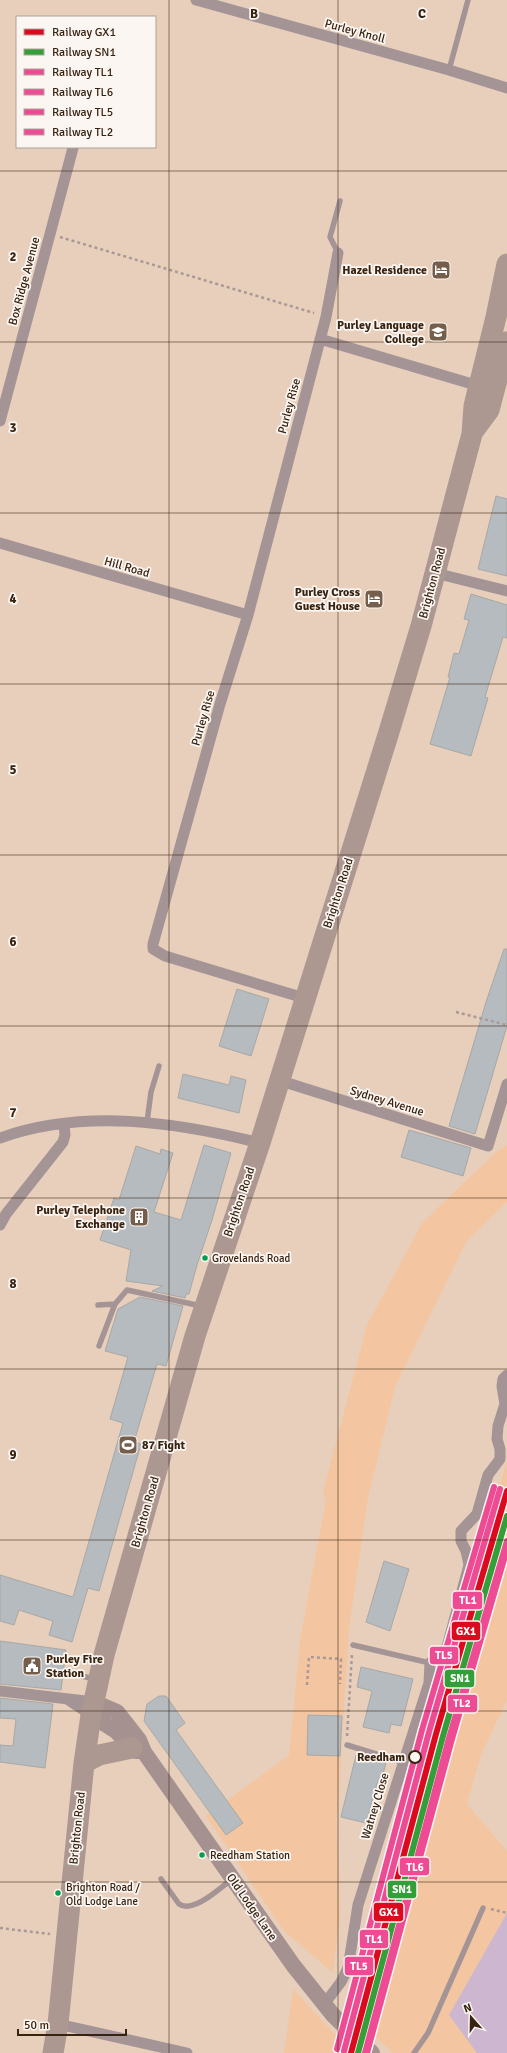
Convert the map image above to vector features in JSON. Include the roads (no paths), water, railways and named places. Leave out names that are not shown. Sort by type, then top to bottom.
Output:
[{"type":"highway","name":"Brighton Road","points":[[53,2053],[58,2024],[84,1763],[98,1679],[153,1480],[205,1307],[260,1142],[278,1080],[388,735],[435,573],[472,434],[474,406],[478,386],[496,317],[507,264]]},
{"type":"highway","name":"Brighton Road","points":[[472,434],[489,410],[506,350]]},
{"type":"highway","points":[[84,1763],[99,1755],[138,1750]]},
{"type":"street","name":"Purley Knoll","points":[[196,0],[450,70],[507,88]]},
{"type":"street","name":"Box Ridge Avenue","points":[[0,421],[73,148]]},
{"type":"street","name":"Purley Rise","points":[[304,998],[165,956],[153,949],[152,944],[220,704],[248,615],[326,317],[338,253]]},
{"type":"street","points":[[320,339],[478,386]]},
{"type":"street","name":"Hill Road","points":[[0,543],[248,615]]},
{"type":"street","points":[[435,573],[507,592]]},
{"type":"street","name":"Sydney Avenue","points":[[278,1080],[488,1146],[507,1084]]},
{"type":"street","points":[[0,1138],[36,1128],[64,1124],[117,1121],[147,1122],[213,1131],[260,1142]]},
{"type":"street","points":[[0,1224],[6,1214],[63,1142],[65,1136],[64,1124]]},
{"type":"street","points":[[430,1663],[447,1647],[469,1565],[466,1551],[461,1542],[461,1531],[477,1514],[488,1475],[500,1459],[500,1449],[497,1439],[498,1426],[505,1404],[502,1386],[503,1379],[507,1375]]},
{"type":"street","name":"Watney Close","points":[[325,2003],[341,1982],[348,1968],[358,1905],[402,1762],[429,1684],[430,1663]]},
{"type":"street","points":[[0,1691],[67,1700],[92,1708]]},
{"type":"street","name":"Old Lodge Lane","points":[[92,1708],[138,1750],[293,1965],[325,2003],[333,2015],[372,2053]]},
{"type":"street","points":[[58,2024],[187,2053]]},
{"type":"lane","points":[[450,70],[468,0]]},
{"type":"lane","points":[[338,253],[330,237],[340,201]]},
{"type":"lane","points":[[147,1122],[151,1092],[159,1066]]},
{"type":"lane","points":[[99,1346],[115,1304],[127,1290],[205,1307]]},
{"type":"lane","points":[[98,1305],[115,1304]]},
{"type":"lane","points":[[353,1645],[430,1663]]},
{"type":"lane","points":[[68,1673],[98,1679]]},
{"type":"lane","points":[[347,1745],[402,1762]]},
{"type":"lane","points":[[161,1879],[179,1904],[183,1907],[189,1908],[232,1879]]},
{"type":"lane","points":[[414,2053],[428,2033],[483,1908]]},
{"type":"rail line","name":"TL5","points":[[337,2049],[422,1730],[494,1487]]},
{"type":"rail line","name":"TL1","points":[[344,2051],[429,1732],[500,1489]]},
{"type":"rail line","name":"GX1","points":[[351,2053],[436,1734],[507,1491]]},
{"type":"rail line","name":"SN1","points":[[358,2053],[443,1736],[507,1516]]},
{"type":"rail line","name":"TL6","points":[[365,2053],[449,1738],[507,1541]]},
{"type":"rail line","name":"TL2","points":[[367,2053],[452,1739],[507,1549]]},
{"type":"place","name":"Hazel Residence","points":[[441,270]]},
{"type":"place","name":"Purley Language College","points":[[438,332]]},
{"type":"place","name":"Purley Cross Guest House","points":[[374,599]]},
{"type":"place","name":"Purley Telephone Exchange","points":[[139,1217]]},
{"type":"place","name":"Grovelands Road","points":[[205,1258]]},
{"type":"place","name":"87 Fight","points":[[128,1445]]},
{"type":"place","name":"Purley Fire Station","points":[[32,1666]]},
{"type":"place","name":"Reedham","points":[[415,1757]]},
{"type":"place","name":"Reedham Station","points":[[202,1855]]},
{"type":"place","name":"Brighton Road / Old Lodge Lane","points":[[58,1893]]}]
